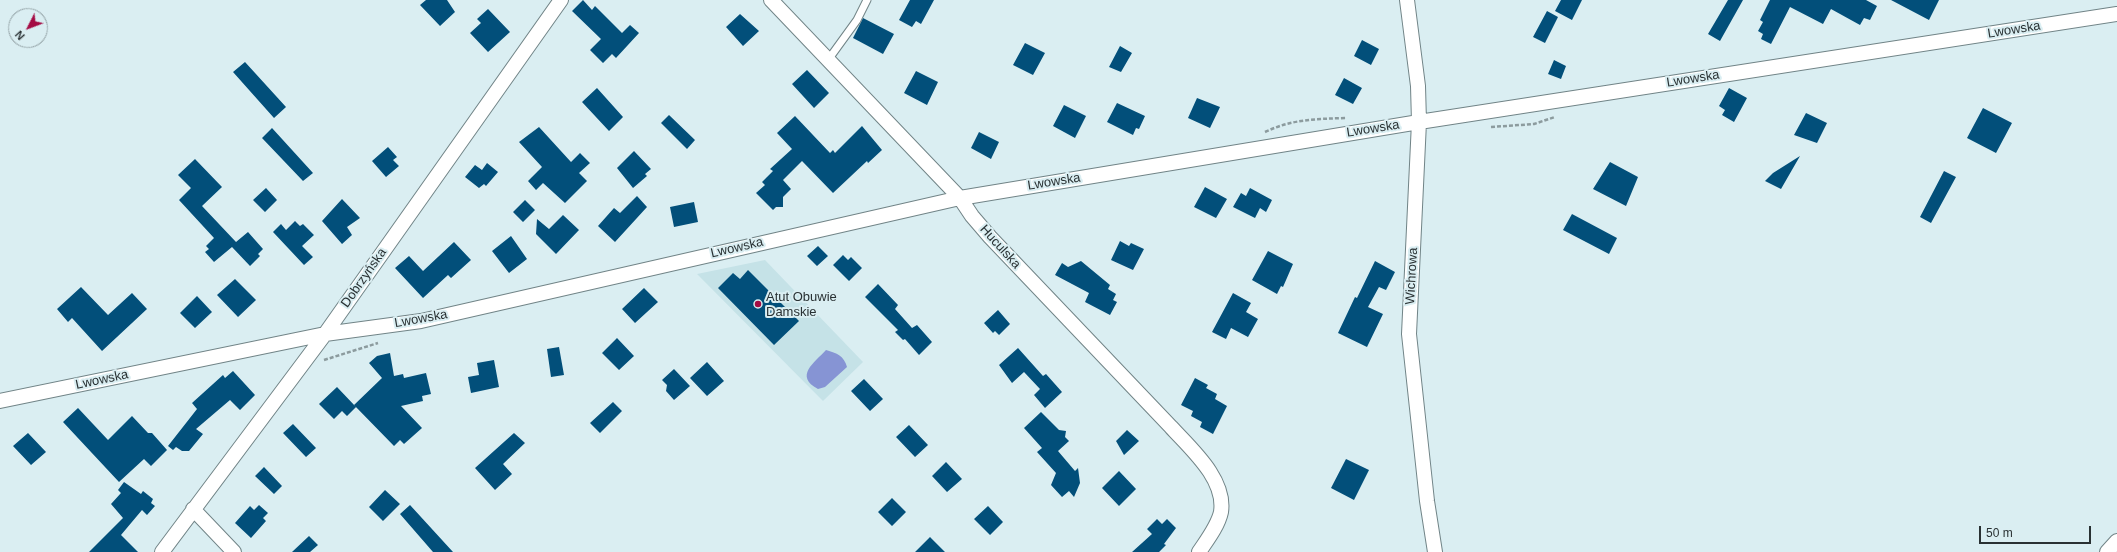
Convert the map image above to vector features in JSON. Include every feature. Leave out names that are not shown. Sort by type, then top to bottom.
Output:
[{"type":"street","name":"Dobrzyńska","points":[[162,552],[325,334],[561,0]]},
{"type":"street","name":"Huculska","points":[[771,0],[960,198],[972,216],[990,237],[1172,426],[1210,474],[1218,487],[1221,500],[1218,522],[1199,552]]},
{"type":"street","name":"Wichrowa","points":[[1407,0],[1418,86],[1419,122],[1409,334],[1427,501],[1435,552]]},
{"type":"street","name":"Lwowska","points":[[0,401],[325,334],[421,321],[960,198],[1419,122],[2117,14]]},
{"type":"street","points":[[193,509],[234,552]]},
{"type":"street","points":[[2107,552],[2117,541]]},
{"type":"lane","points":[[828,60],[857,20],[867,0]]},
{"type":"path","points":[[1488,127],[1534,124],[1559,114]]},
{"type":"path","points":[[324,360],[349,350],[383,342]]},
{"type":"shaded area","points":[[765,260],[863,362],[823,401],[697,274]]},
{"type":"water","points":[[826,350],[834,352],[840,356],[846,363],[847,367],[825,387],[818,389],[807,379],[807,374],[808,370]]},
{"type":"building","points":[[426,0],[447,0],[455,12],[440,26],[420,5]]},
{"type":"building","points":[[583,0],[592,10],[595,6],[622,33],[630,25],[639,33],[616,58],[612,54],[603,63],[590,50],[601,39],[572,11]]},
{"type":"building","points":[[910,0],[934,0],[921,24],[916,21],[912,27],[899,20]]},
{"type":"building","points":[[1561,0],[1582,0],[1572,20],[1555,11]]},
{"type":"building","points":[[1728,0],[1743,0],[1720,41],[1708,34]]},
{"type":"building","points":[[1770,0],[1866,0],[1877,6],[1870,20],[1864,18],[1860,25],[1831,9],[1823,24],[1790,7],[1771,44],[1761,39],[1763,34],[1758,31],[1763,22],[1760,20]]},
{"type":"building","points":[[1891,0],[1939,0],[1929,20]]},
{"type":"building","points":[[488,9],[510,32],[488,52],[470,33],[481,23],[477,19]]},
{"type":"building","points":[[1547,11],[1558,17],[1545,43],[1533,37]]},
{"type":"building","points":[[740,14],[759,31],[743,46],[726,27]]},
{"type":"building","points":[[863,18],[894,34],[883,54],[853,38]]},
{"type":"building","points":[[1362,40],[1379,49],[1371,65],[1354,56]]},
{"type":"building","points":[[1025,43],[1045,53],[1033,75],[1013,65]]},
{"type":"building","points":[[1120,46],[1132,53],[1121,72],[1109,67]]},
{"type":"building","points":[[1554,60],[1566,66],[1561,79],[1548,74]]},
{"type":"building","points":[[245,62],[286,107],[274,118],[233,72]]},
{"type":"building","points":[[807,70],[829,93],[814,108],[792,84]]},
{"type":"building","points":[[916,71],[938,82],[927,105],[904,93]]},
{"type":"building","points":[[1344,78],[1362,88],[1353,104],[1335,95]]},
{"type":"building","points":[[597,88],[623,117],[609,131],[582,102]]},
{"type":"building","points":[[1729,88],[1747,98],[1734,122],[1722,115],[1725,110],[1719,106]]},
{"type":"building","points":[[1197,98],[1220,107],[1210,128],[1188,118]]},
{"type":"building","points":[[1117,103],[1145,116],[1139,129],[1136,128],[1133,135],[1107,122]]},
{"type":"building","points":[[1064,105],[1086,116],[1075,138],[1053,126]]},
{"type":"building","points":[[1983,108],[2012,123],[1996,153],[1967,138]]},
{"type":"building","points":[[1806,113],[1827,123],[1817,143],[1794,135]]},
{"type":"building","points":[[669,115],[695,140],[687,149],[661,123]]},
{"type":"building","points":[[795,116],[830,153],[833,150],[835,153],[862,126],[882,150],[868,163],[867,161],[833,193],[802,161],[783,180],[791,189],[783,197],[783,207],[776,207],[773,210],[756,193],[765,185],[762,182],[773,171],[770,169],[792,149],[777,133]]},
{"type":"building","points":[[539,127],[571,162],[580,153],[590,163],[579,173],[587,181],[565,203],[543,183],[536,190],[528,181],[542,167],[519,142]]},
{"type":"building","points":[[272,128],[313,173],[303,181],[262,138]]},
{"type":"building","points":[[979,132],[999,142],[991,159],[971,148]]},
{"type":"building","points":[[388,147],[397,157],[393,160],[399,166],[386,177],[372,161]]},
{"type":"building","points":[[634,151],[651,169],[645,174],[647,176],[633,188],[617,168]]},
{"type":"building","points":[[1800,156],[1781,189],[1765,181],[1773,173]]},
{"type":"building","points":[[195,159],[222,187],[202,206],[236,242],[248,232],[263,249],[258,254],[260,256],[250,266],[232,247],[214,262],[205,252],[209,249],[206,246],[214,238],[179,200],[191,188],[178,175]]},
{"type":"building","points":[[1610,162],[1638,177],[1626,206],[1593,189]]},
{"type":"building","points":[[487,163],[498,172],[486,186],[484,184],[479,188],[465,177],[475,165],[482,170]]},
{"type":"building","points":[[1944,171],[1956,177],[1931,223],[1920,217]]},
{"type":"building","points":[[1205,187],[1227,199],[1216,218],[1194,207]]},
{"type":"building","points":[[266,188],[277,200],[265,212],[253,200]]},
{"type":"building","points":[[1250,188],[1272,200],[1266,212],[1260,208],[1255,218],[1233,207],[1241,193],[1246,196]]},
{"type":"building","points":[[637,196],[647,207],[615,242],[598,226],[614,208],[620,213]]},
{"type":"building","points":[[342,199],[360,218],[347,227],[352,235],[342,244],[322,221]]},
{"type":"building","points":[[525,200],[535,210],[523,222],[513,212]]},
{"type":"building","points":[[694,202],[698,222],[674,227],[670,207]]},
{"type":"building","points":[[1572,214],[1617,238],[1609,254],[1563,230]]},
{"type":"building","points":[[563,215],[579,230],[556,254],[536,234],[537,219],[549,229]]},
{"type":"building","points":[[295,221],[300,226],[303,224],[314,235],[302,246],[313,257],[304,265],[273,232],[281,224],[286,230]]},
{"type":"building","points":[[511,236],[527,259],[509,273],[492,251]]},
{"type":"building","points":[[1120,241],[1129,246],[1131,243],[1144,249],[1133,270],[1111,260]]},
{"type":"building","points":[[454,242],[471,260],[451,278],[448,275],[423,298],[395,268],[409,256],[423,271]]},
{"type":"building","points":[[818,246],[828,256],[817,266],[807,256]]},
{"type":"building","points":[[1268,251],[1293,264],[1283,287],[1281,286],[1277,294],[1252,280]]},
{"type":"building","points":[[843,255],[848,260],[851,257],[862,268],[849,281],[833,265]]},
{"type":"building","points":[[1081,261],[1110,285],[1108,289],[1116,294],[1113,300],[1117,302],[1110,315],[1085,302],[1089,293],[1055,275],[1062,263],[1068,267]]},
{"type":"building","points":[[1375,261],[1395,272],[1386,290],[1379,287],[1368,307],[1383,314],[1367,347],[1338,333],[1355,297],[1357,298]]},
{"type":"building","name":"Atut Obuwie Damskie","points":[[748,270],[799,321],[774,345],[718,288],[733,273],[740,279]]},
{"type":"building","points":[[235,279],[256,300],[238,317],[217,295]]},
{"type":"building","points":[[878,284],[898,305],[895,309],[912,328],[917,325],[932,342],[919,355],[905,339],[903,340],[895,332],[898,330],[865,297]]},
{"type":"building","points":[[81,287],[108,315],[132,293],[147,309],[102,351],[72,318],[68,322],[57,309]]},
{"type":"building","points":[[644,288],[658,302],[635,323],[622,309]]},
{"type":"building","points":[[1233,293],[1251,303],[1246,312],[1258,319],[1248,337],[1231,328],[1226,339],[1212,332]]},
{"type":"building","points":[[197,296],[212,312],[195,328],[180,313]]},
{"type":"building","points":[[998,310],[1010,324],[999,335],[995,331],[993,333],[984,323]]},
{"type":"building","points":[[617,338],[634,356],[619,370],[602,353]]},
{"type":"building","points":[[559,347],[564,375],[551,377],[547,349]]},
{"type":"building","points":[[1018,348],[1043,376],[1046,374],[1062,392],[1045,408],[1034,395],[1040,389],[1024,372],[1012,383],[999,365]]},
{"type":"building","points":[[390,353],[394,376],[403,374],[404,378],[426,373],[431,394],[422,396],[423,401],[401,406],[422,428],[404,444],[400,440],[394,446],[354,405],[382,378],[369,363],[377,356]]},
{"type":"building","points":[[494,360],[499,387],[471,393],[468,377],[479,375],[477,363]]},
{"type":"building","points":[[707,362],[724,381],[707,396],[690,378]]},
{"type":"building","points":[[674,369],[690,386],[674,400],[666,391],[667,385],[662,380]]},
{"type":"building","points":[[233,371],[255,395],[240,410],[230,400],[196,429],[203,434],[189,451],[182,451],[176,447],[173,450],[168,446],[197,409],[192,403],[223,375],[225,378]]},
{"type":"building","points":[[1195,378],[1208,385],[1206,388],[1217,394],[1215,399],[1227,406],[1213,434],[1200,427],[1202,422],[1191,416],[1193,411],[1181,405]]},
{"type":"building","points":[[864,379],[883,399],[870,411],[851,391]]},
{"type":"building","points":[[337,387],[356,407],[347,416],[342,411],[334,419],[319,404]]},
{"type":"building","points":[[613,402],[622,411],[600,433],[590,423]]},
{"type":"building","points":[[78,408],[108,440],[132,416],[148,433],[152,433],[167,450],[151,466],[144,459],[119,482],[63,422]]},
{"type":"building","points":[[1041,412],[1059,430],[1066,431],[1065,437],[1069,441],[1058,451],[1075,471],[1078,468],[1080,483],[1074,497],[1069,491],[1062,497],[1051,485],[1056,473],[1037,452],[1042,448],[1024,428]]},
{"type":"building","points":[[293,424],[316,448],[306,457],[283,433]]},
{"type":"building","points":[[909,425],[928,445],[915,457],[896,437]]},
{"type":"building","points":[[1127,430],[1139,441],[1124,455],[1116,441]]},
{"type":"building","points":[[28,433],[46,452],[31,465],[13,446]]},
{"type":"building","points":[[514,433],[525,443],[503,464],[512,474],[495,490],[475,468]]},
{"type":"building","points":[[1346,459],[1369,470],[1354,500],[1331,488]]},
{"type":"building","points":[[946,462],[962,479],[947,492],[932,476]]},
{"type":"building","points":[[264,467],[282,486],[274,494],[255,476]]},
{"type":"building","points":[[1119,471],[1136,489],[1119,506],[1102,488]]},
{"type":"building","points":[[124,482],[141,494],[143,491],[153,499],[151,503],[155,506],[147,515],[142,510],[121,535],[138,552],[89,552],[123,518],[111,504],[121,493],[118,490]]},
{"type":"building","points":[[385,490],[400,504],[383,521],[369,507]]},
{"type":"building","points":[[892,498],[906,512],[892,526],[878,512]]},
{"type":"building","points":[[259,505],[268,513],[263,518],[266,521],[251,538],[235,523],[250,506],[254,510]]},
{"type":"building","points":[[410,505],[453,552],[433,552],[400,514]]},
{"type":"building","points":[[988,506],[1003,522],[990,535],[974,519]]},
{"type":"building","points":[[1157,519],[1162,524],[1167,519],[1176,528],[1164,544],[1166,545],[1159,552],[1132,552],[1152,534],[1147,529]]},
{"type":"building","points":[[309,536],[318,545],[310,552],[292,552]]},
{"type":"building","points":[[930,537],[945,552],[915,552]]},
{"type":"place","name":"Atut Obuwie Damskie","points":[[758,304]]}]
